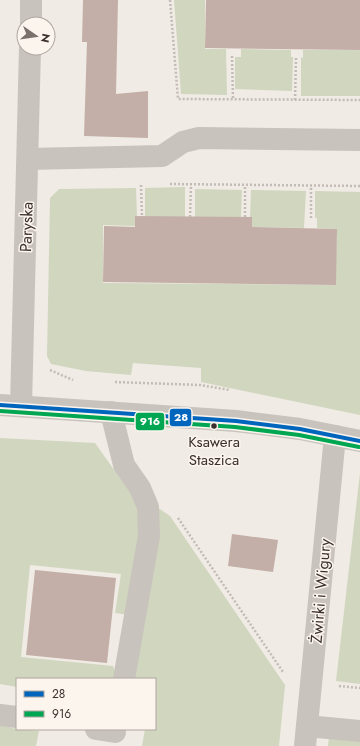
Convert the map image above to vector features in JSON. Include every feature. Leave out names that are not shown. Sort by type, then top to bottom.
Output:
[{"type":"street","points":[[30,16],[31,0]]},
{"type":"street","name":"Paryska","points":[[10,406],[28,159],[30,56]]},
{"type":"street","points":[[28,159],[162,156],[183,142],[199,138],[360,140]]},
{"type":"street","points":[[10,406],[236,421],[300,429],[360,441]]},
{"type":"street","points":[[111,412],[124,465],[140,488],[148,507],[149,536],[124,678]]},
{"type":"street","name":"Żwirki i Wigury","points":[[306,736],[334,436]]},
{"type":"street","points":[[0,714],[16,717]]},
{"type":"street","points":[[306,736],[360,731]]},
{"type":"path","points":[[170,0],[178,98],[360,100]]},
{"type":"path","points":[[232,56],[233,99]]},
{"type":"path","points":[[295,100],[296,57]]},
{"type":"path","points":[[133,184],[148,184]]},
{"type":"path","points":[[141,184],[142,216]]},
{"type":"path","points":[[162,184],[360,186]]},
{"type":"path","points":[[190,217],[191,184]]},
{"type":"path","points":[[245,185],[245,217]]},
{"type":"path","points":[[310,218],[311,186]]},
{"type":"path","points":[[46,364],[48,370],[79,382]]},
{"type":"path","points":[[109,382],[200,385],[236,391]]},
{"type":"path","points":[[176,516],[286,676]]},
{"type":"path","points":[[338,686],[360,688]]},
{"type":"green space","points":[[174,0],[205,0],[205,49],[226,49],[227,95],[181,94]]},
{"type":"green space","points":[[241,49],[291,50],[291,57],[293,57],[292,91],[235,89],[235,57],[241,57]]},
{"type":"green space","points":[[303,50],[360,50],[360,96],[301,96],[301,57],[303,58]]},
{"type":"green space","points":[[185,187],[185,227],[145,216],[145,188]]},
{"type":"green space","points":[[136,188],[137,216],[135,216],[135,226],[103,225],[103,283],[335,285],[337,229],[317,228],[317,218],[315,218],[315,191],[360,192],[360,415],[201,382],[201,368],[133,363],[131,375],[86,371],[51,364],[47,356],[50,198],[59,189]]},
{"type":"green space","points":[[195,189],[242,190],[239,227],[195,217]]},
{"type":"green space","points":[[251,190],[306,191],[304,228],[252,227],[252,217],[250,217]]},
{"type":"green space","points":[[0,438],[95,443],[136,501],[140,529],[129,615],[115,613],[121,574],[30,565],[21,657],[113,666],[116,674],[115,678],[16,678],[16,687],[0,684]]},
{"type":"green space","points":[[360,473],[360,684],[336,681]]},
{"type":"green space","points":[[157,507],[170,516],[285,685],[279,746],[142,746],[145,730],[156,730],[156,678],[133,678]]},
{"type":"green space","points":[[0,725],[16,730],[39,731],[36,746],[0,746]]},
{"type":"green space","points":[[329,735],[360,739],[360,746],[328,746]]},
{"type":"building","points":[[83,0],[118,0],[116,94],[148,91],[148,138],[84,136],[87,42],[82,42]]},
{"type":"building","points":[[206,0],[360,0],[360,50],[205,48]]},
{"type":"building","points":[[135,216],[252,217],[252,227],[337,229],[336,285],[103,282],[104,226],[135,227]]},
{"type":"building","points":[[232,534],[278,540],[273,572],[228,566]]},
{"type":"building","points":[[35,570],[116,578],[107,663],[26,655]]},
{"type":"transit line","name":"28","points":[[0,405],[236,421],[300,429],[360,441]]},
{"type":"transit line","name":"916","points":[[0,411],[235,427],[299,435],[359,447]]},
{"type":"place","name":"Ksawera Staszica","points":[[214,426]]}]
